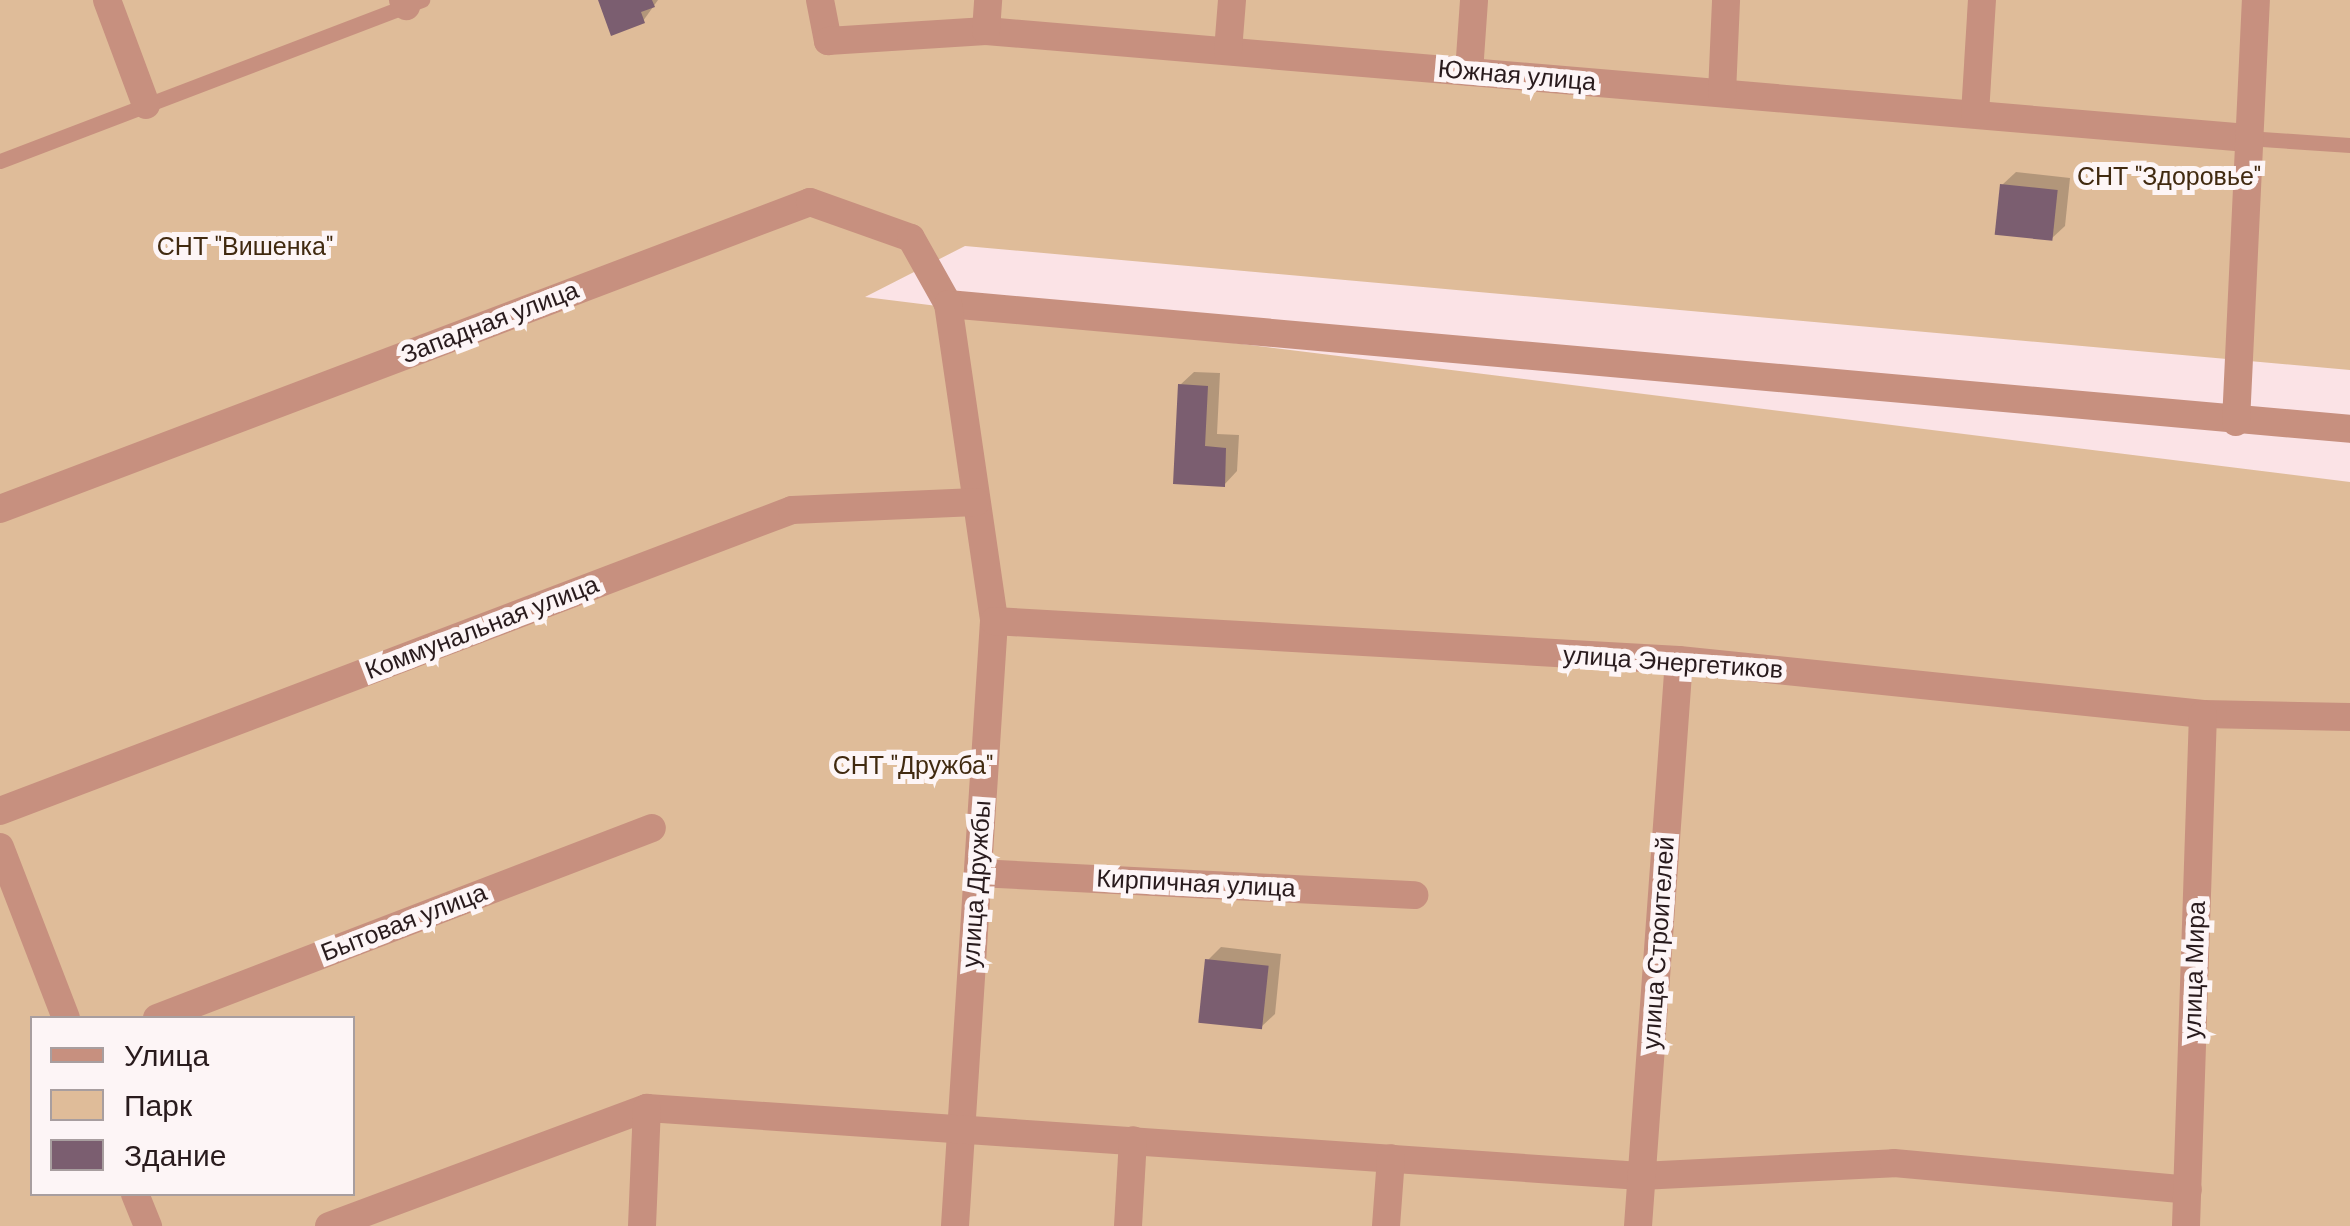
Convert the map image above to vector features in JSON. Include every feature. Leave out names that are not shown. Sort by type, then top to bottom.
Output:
[{"type":"street","points":[[106,0],[146,105]]},
{"type":"street","name":"Южная улица","points":[[820,0],[828,41],[986,31],[2247,138]]},
{"type":"street","points":[[986,31],[988,0]]},
{"type":"street","points":[[1228,51],[1232,0]]},
{"type":"street","points":[[1469,72],[1474,0]]},
{"type":"street","points":[[1722,93],[1726,0]]},
{"type":"street","points":[[1975,114],[1982,0]]},
{"type":"street","points":[[2236,422],[2256,0]]},
{"type":"street","name":"Западная улица","points":[[0,509],[810,202],[910,238],[948,304]]},
{"type":"street","points":[[948,304],[2236,422],[2350,429]]},
{"type":"street","name":"улица Дружбы","points":[[948,304],[994,621],[955,1226]]},
{"type":"street","name":"Коммунальная улица","points":[[0,810],[792,510],[976,502]]},
{"type":"street","name":"улица Энергетиков","points":[[994,621],[1679,660],[2203,714],[2350,717]]},
{"type":"street","name":"улица Строителей","points":[[1638,1226],[1679,660]]},
{"type":"street","name":"улица Мира","points":[[2186,1226],[2203,714]]},
{"type":"street","name":"Бытовая улица","points":[[162,1016],[652,828]]},
{"type":"street","points":[[0,847],[65,1016]]},
{"type":"street","name":"Кирпичная улица","points":[[978,873],[1414,895]]},
{"type":"street","points":[[329,1226],[398,1213],[647,1108],[1642,1176],[1894,1163],[2188,1190]]},
{"type":"street","points":[[642,1226],[647,1108]]},
{"type":"street","points":[[1128,1226],[1133,1140]]},
{"type":"street","points":[[1386,1226],[1391,1158]]},
{"type":"street","points":[[136,1196],[148,1226]]},
{"type":"lane","points":[[0,161],[410,2]]},
{"type":"lane","points":[[2247,138],[2350,145]]},
{"type":"green space","name":"СНТ \"Дружба\"","points":[[0,0],[2350,0],[2350,370],[965,246],[865,297],[2350,482],[2350,1226],[0,1226]]},
{"type":"building","points":[[598,0],[652,0],[655,7],[641,12],[645,23],[611,36]]},
{"type":"building","points":[[2000,184],[2058,190],[2052,241],[1995,235]]},
{"type":"building","points":[[1178,384],[1208,386],[1205,446],[1226,448],[1225,487],[1173,484]]},
{"type":"building","points":[[1205,959],[1269,966],[1262,1029],[1198,1023]]},
{"type":"park label","name":"СНТ \"Здоровье\"","points":[[2169,177]]},
{"type":"park label","name":"СНТ \"Вишенка\"","points":[[245,247]]}]
